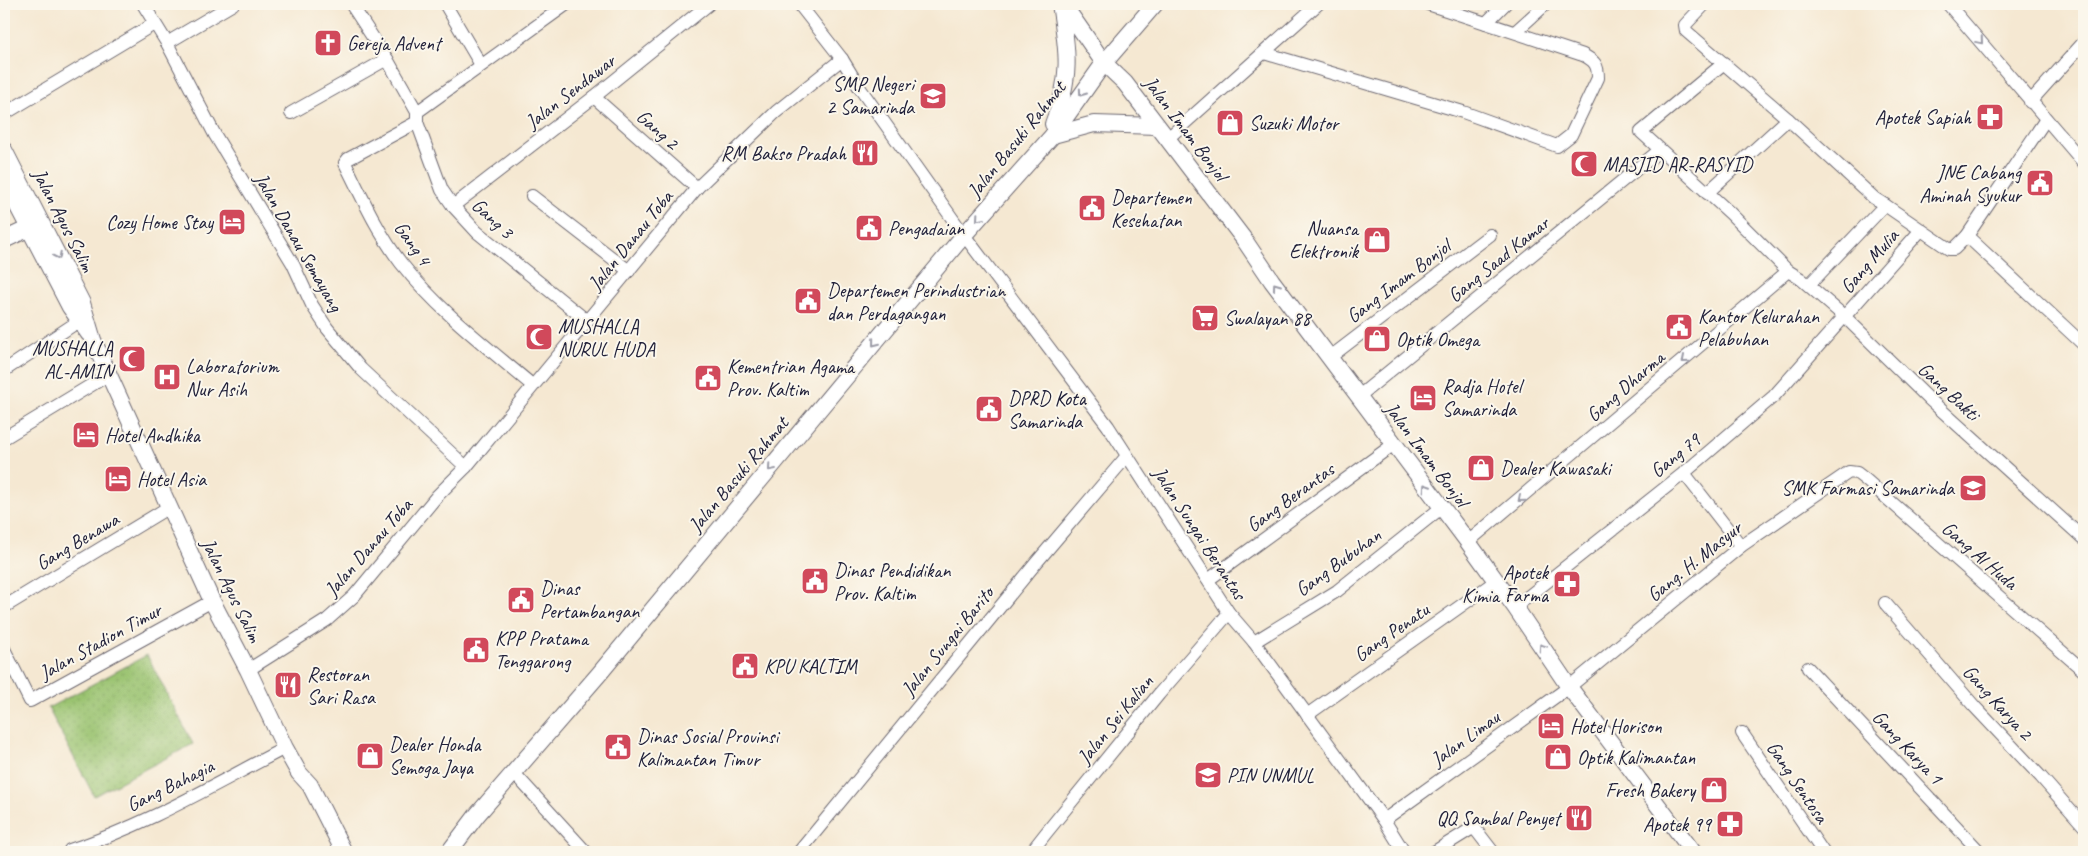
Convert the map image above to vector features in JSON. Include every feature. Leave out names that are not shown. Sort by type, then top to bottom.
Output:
[{"type":"street","name":"Jalan Danau Semayang","points":[[143,4],[167,43],[215,135],[293,264],[312,305],[327,328],[361,369],[395,403],[466,467]]},
{"type":"street","points":[[167,43],[233,4]]},
{"type":"street","name":"Gang 3","points":[[351,4],[387,59],[417,117],[442,190],[453,206],[477,232],[587,321]]},
{"type":"street","points":[[445,4],[481,65]]},
{"type":"street","points":[[417,117],[481,65],[567,4]]},
{"type":"street","name":"Jalan Sendawar","points":[[453,206],[594,97],[709,4]]},
{"type":"street","points":[[799,4],[842,59],[859,87],[964,235]]},
{"type":"street","points":[[1062,4],[1104,63]]},
{"type":"street","points":[[1050,138],[1066,88],[1068,71],[1062,4]]},
{"type":"street","name":"Jalan Basuki Rahmat","points":[[449,852],[477,815],[599,674],[964,235],[1050,138],[1104,63],[1155,4]]},
{"type":"street","points":[[1167,139],[1318,4]]},
{"type":"street","points":[[1264,53],[1463,112],[1557,146],[1571,135],[1598,78],[1598,69],[1594,61],[1583,55],[1428,4]]},
{"type":"street","points":[[1486,23],[1505,4]]},
{"type":"street","points":[[1515,32],[1546,4]]},
{"type":"street","points":[[1705,4],[1684,28],[1788,119],[1874,198],[1952,249],[1957,248],[1967,236],[2046,119]]},
{"type":"street","points":[[1948,4],[2084,163]]},
{"type":"street","points":[[4,114],[154,24]]},
{"type":"street","points":[[2030,102],[2084,42]]},
{"type":"street","points":[[291,113],[387,59]]},
{"type":"street","name":"Jalan Danau Toba","points":[[248,670],[327,620],[354,596],[437,496],[466,467],[697,188],[776,112],[842,59]]},
{"type":"street","name":"Jalan Imam Bonjol","points":[[1104,63],[1125,83],[1243,238],[1272,281],[1468,542],[1569,687],[1693,852]]},
{"type":"street","points":[[1724,63],[1641,132],[1730,213],[1788,271]]},
{"type":"street","name":"Gang 2","points":[[594,97],[697,188]]},
{"type":"street","name":"Gang 4","points":[[417,117],[348,159],[345,163],[378,226],[400,261],[415,280],[460,325],[532,385]]},
{"type":"street","points":[[1707,193],[1788,119]]},
{"type":"street","points":[[1050,138],[1084,126],[1103,123],[1157,126]]},
{"type":"street","name":"Jalan Agus Salim","points":[[4,150],[17,205]]},
{"type":"street","name":"Gang Saad Kamar","points":[[1358,397],[1660,150]]},
{"type":"street","name":"Jalan Agus Salim","points":[[4,180],[17,205],[35,226],[85,309],[93,340],[108,375],[212,601],[248,670],[285,748],[299,773],[310,785],[344,852]]},
{"type":"street","points":[[532,196],[629,271]]},
{"type":"street","points":[[1810,285],[1885,205]]},
{"type":"street","points":[[4,240],[35,226]]},
{"type":"street","name":"Jalan Agus Salim","points":[[35,226],[79,321],[93,340]]},
{"type":"street","name":"Gang Mulia","points":[[1845,317],[1921,230]]},
{"type":"street","name":"Jalan Sungai Berantas","points":[[964,235],[1108,426],[1229,613],[1254,642],[1384,820],[1404,852]]},
{"type":"street","name":"Gang Imam Bonjol","points":[[1329,358],[1490,235]]},
{"type":"street","points":[[1967,236],[2084,345]]},
{"type":"street","name":"Gang Bakti","points":[[1788,271],[1810,285],[1929,399],[2084,539]]},
{"type":"street","name":"Gang Dharma","points":[[1468,542],[1788,271]]},
{"type":"street","name":"Gang 79","points":[[1515,607],[1684,472],[1774,396],[1845,317]]},
{"type":"street","points":[[8,368],[79,321]]},
{"type":"street","points":[[4,438],[108,375]]},
{"type":"street","name":"Gang Berantas","points":[[1208,580],[1394,444]]},
{"type":"street","name":"Jalan Sungai Barito","points":[[806,849],[1036,563],[1127,456]]},
{"type":"street","points":[[1684,472],[1741,546]]},
{"type":"street","name":"Gang. H. Masyur","points":[[1569,687],[1741,546],[1849,472]]},
{"type":"street","name":"Gang Al Huda","points":[[1849,472],[1857,474],[1866,480],[2084,670]]},
{"type":"street","name":"Gang Benawa","points":[[4,607],[169,507]]},
{"type":"street","name":"Gang Bubuhan","points":[[1254,642],[1337,591],[1441,508]]},
{"type":"street","name":"Gang Penatu","points":[[1307,715],[1496,581]]},
{"type":"street","name":"Jalan Stadion Timur","points":[[4,649],[30,701],[212,601]]},
{"type":"street","name":"Gang Karya 2","points":[[1884,603],[1974,706],[2084,826]]},
{"type":"street","name":"Jalan Sei Kalian","points":[[1034,852],[1046,833],[1159,694],[1229,613]]},
{"type":"street","name":"Gang Karya 1","points":[[1808,668],[1980,852]]},
{"type":"street","name":"Jalan Limau","points":[[1384,820],[1569,687]]},
{"type":"street","name":"Gang Sentosa","points":[[1742,733],[1823,852]]},
{"type":"street","name":"Gang Bahagia","points":[[70,850],[97,841],[177,804],[285,748]]},
{"type":"street","points":[[513,772],[586,852]]},
{"type":"street","points":[[299,773],[300,790],[332,852]]},
{"type":"street","name":"Jalan Basuki Rahmat","points":[[436,852],[477,815]]},
{"type":"street","points":[[1434,852],[1471,830],[1476,830],[1493,852]]},
{"type":"green space","points":[[147,655],[193,744],[94,796],[48,708]]},
{"type":"place","name":"Gereja Advent","points":[[328,43]]},
{"type":"place","name":"SMP Negeri 2 Samarinda","points":[[933,96]]},
{"type":"place","name":"Apotek Sapiah","points":[[1990,117]]},
{"type":"place","name":"Suzuki Motor","points":[[1230,123]]},
{"type":"place","name":"RM Bakso Pradah","points":[[865,153]]},
{"type":"place","name":"MASJID AR-RASYID","points":[[1584,164]]},
{"type":"place","name":"JNE Cabang Aminah Syukur","points":[[2040,183]]},
{"type":"place","name":"Departemen Kesehatan","points":[[1092,208]]},
{"type":"place","name":"Cozy Home Stay","points":[[232,222]]},
{"type":"place","name":"Pengadaian","points":[[869,228]]},
{"type":"place","name":"Nuansa Elektronik","points":[[1377,240]]},
{"type":"place","name":"Departemen Perindustrian dan Perdagangan","points":[[808,301]]},
{"type":"place","name":"Swalayan 88","points":[[1205,318]]},
{"type":"place","name":"Kantor Kelurahan Pelabuhan","points":[[1679,327]]},
{"type":"place","name":"MUSHALLA NURUL HUDA","points":[[539,337]]},
{"type":"place","name":"Optik Omega","points":[[1377,339]]},
{"type":"place","name":"MUSHALLA AL-AMIN","points":[[132,359]]},
{"type":"place","name":"Laboratorium Nur Asih","points":[[167,377]]},
{"type":"place","name":"Kementrian Agama Prov. Kaltim","points":[[708,378]]},
{"type":"place","name":"Radja Hotel Samarinda","points":[[1423,398]]},
{"type":"place","name":"DPRD Kota Samarinda","points":[[989,409]]},
{"type":"place","name":"Hotel Andhika","points":[[86,435]]},
{"type":"place","name":"Dealer Kawasaki","points":[[1481,468]]},
{"type":"place","name":"Hotel Asia","points":[[118,479]]},
{"type":"place","name":"SMK Farmasi Samarinda","points":[[1973,488]]},
{"type":"place","name":"Dinas Pendidikan Prov. Kaltim","points":[[815,581]]},
{"type":"place","name":"Apotek Kimia Farma","points":[[1567,584]]},
{"type":"place","name":"Dinas Pertambangan","points":[[521,600]]},
{"type":"place","name":"KPP Pratama Tenggarong","points":[[476,650]]},
{"type":"place","name":"KPU KALTIM","points":[[745,666]]},
{"type":"place","name":"Restoran Sari Rasa","points":[[288,685]]},
{"type":"place","name":"Hotel Horison","points":[[1551,726]]},
{"type":"place","name":"Dinas Sosial Provinsi Kalimantan Timur","points":[[618,747]]},
{"type":"place","name":"Dealer Honda Semoga Jaya","points":[[370,756]]},
{"type":"place","name":"Optik Kalimantan","points":[[1558,757]]},
{"type":"place","name":"PIN UNMUL","points":[[1208,775]]},
{"type":"place","name":"Fresh Bakery","points":[[1714,790]]},
{"type":"place","name":"QQ Sambal Penyet","points":[[1579,818]]},
{"type":"place","name":"Apotek 99","points":[[1730,824]]}]
